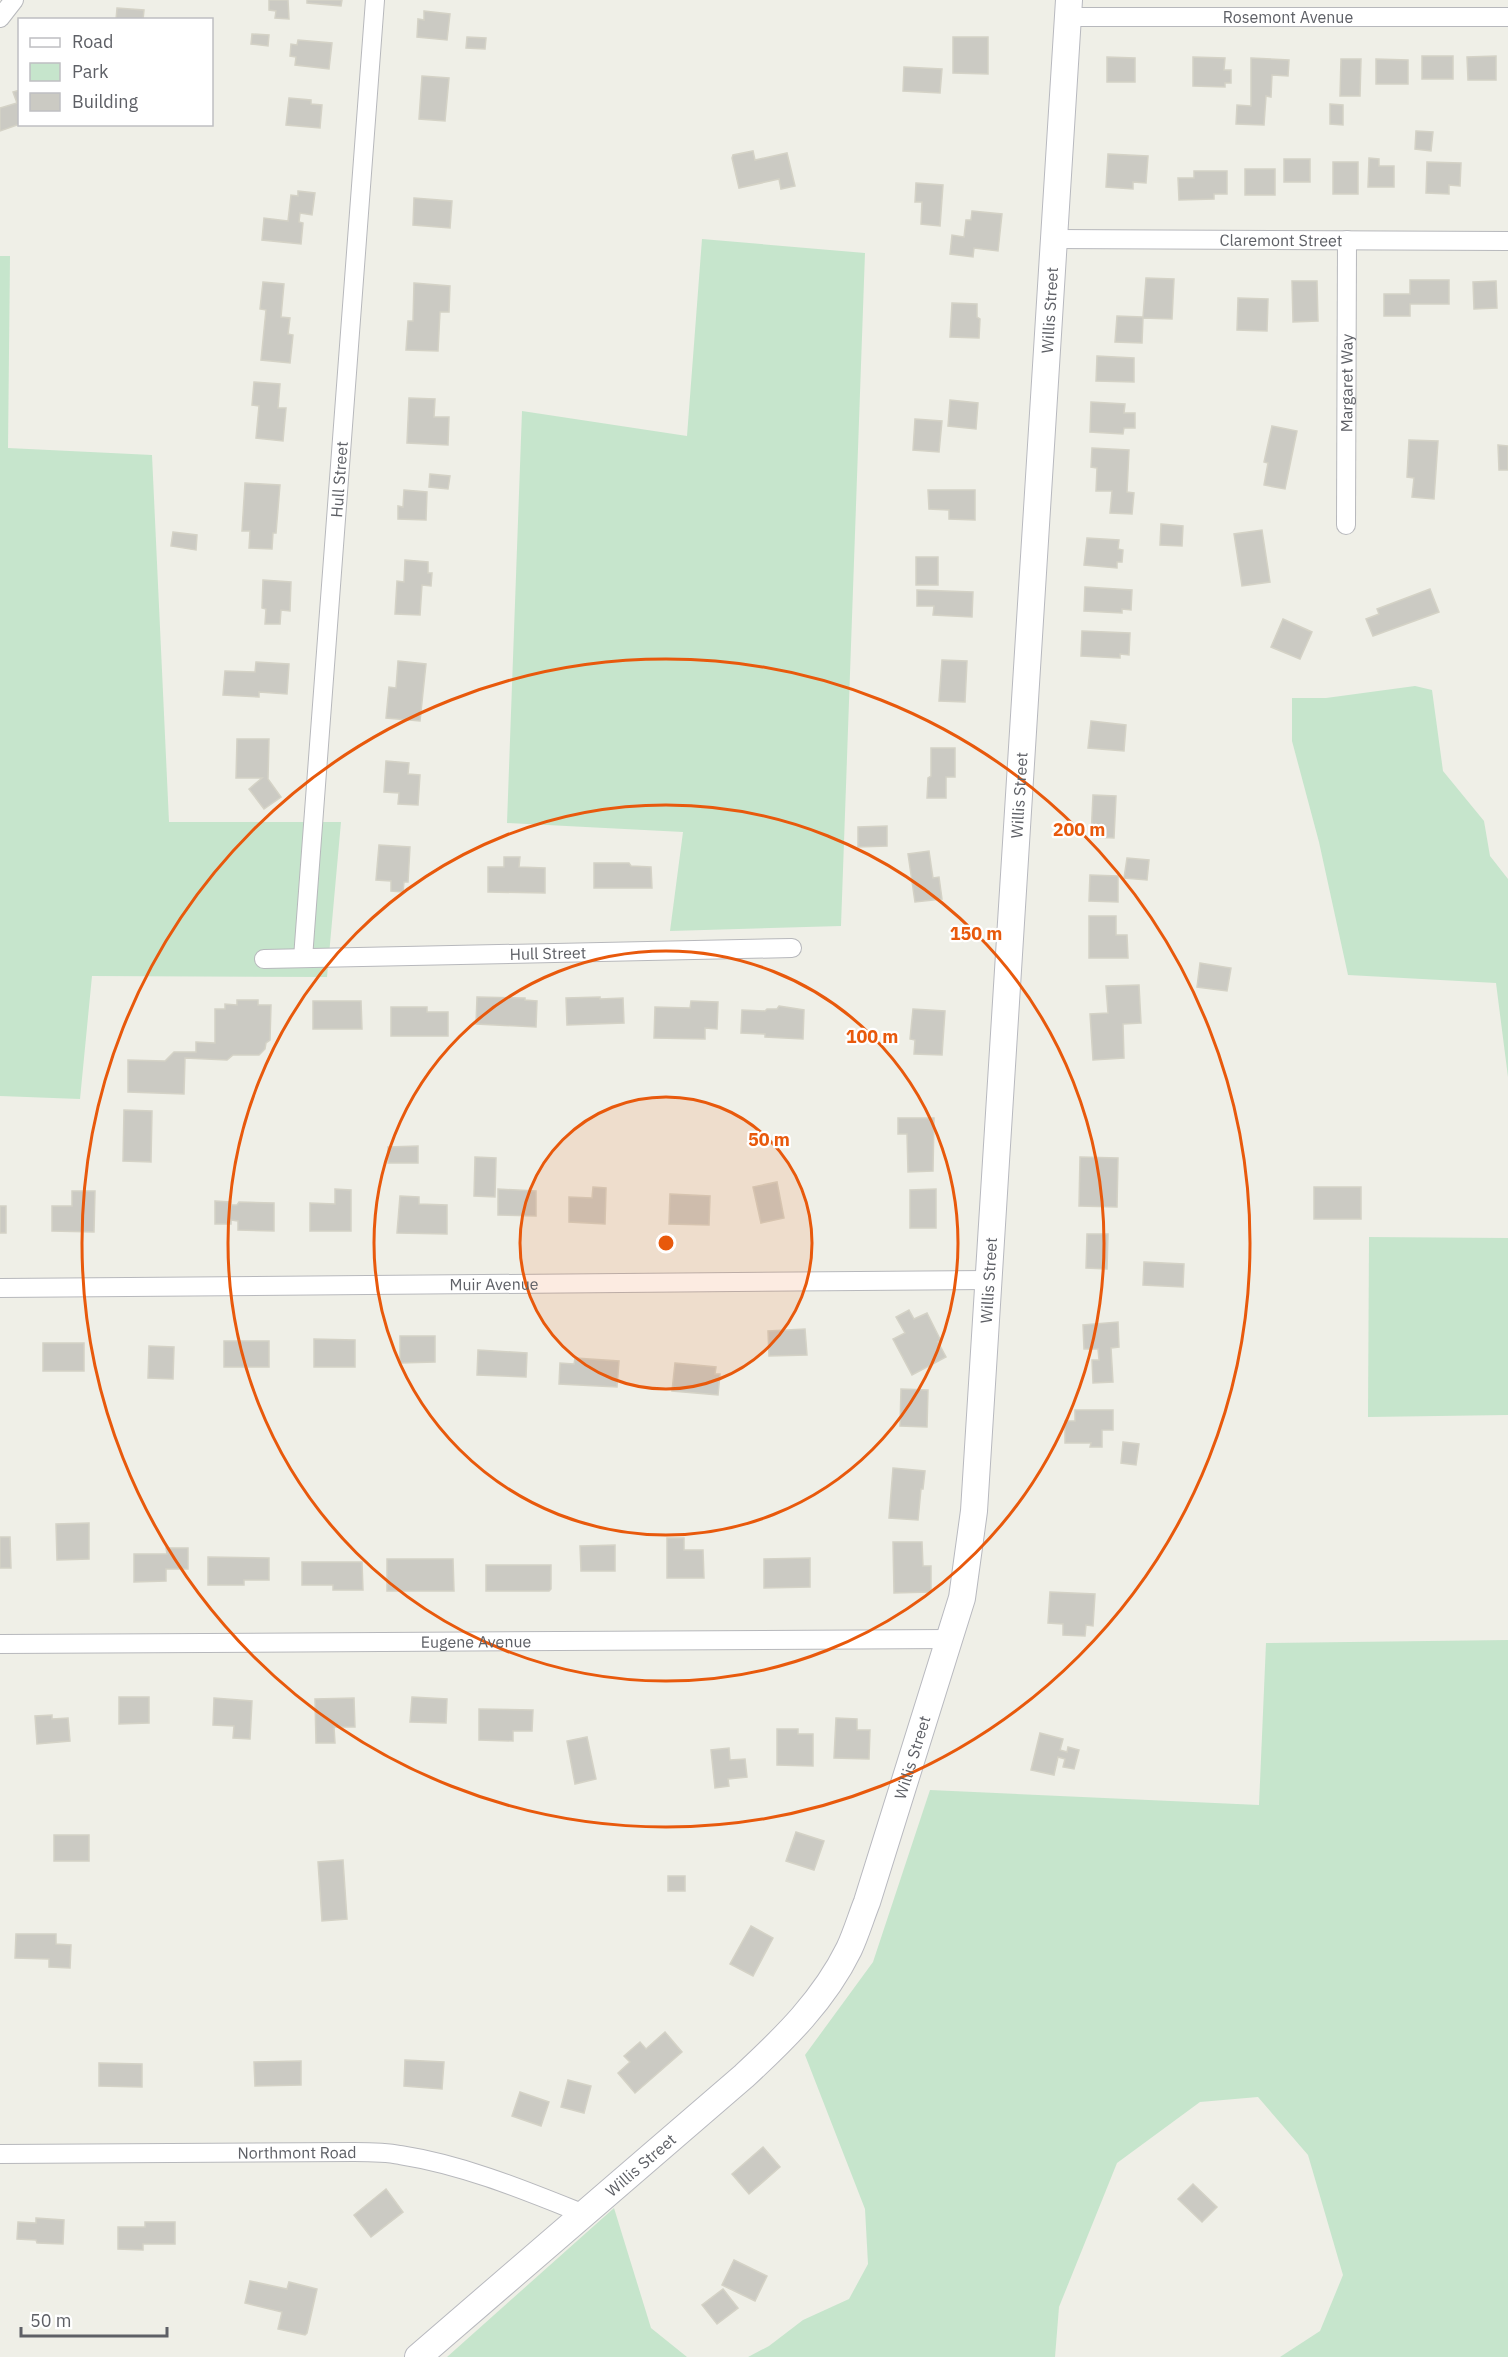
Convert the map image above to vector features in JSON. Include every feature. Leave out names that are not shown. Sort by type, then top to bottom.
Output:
[{"type":"main road","name":"Willis Street","points":[[418,2357],[786,2038],[804,2018],[837,1970],[849,1948],[867,1902],[962,1598],[974,1511],[1068,9]]},
{"type":"street","points":[[0,18],[14,0]]},
{"type":"street","name":"Hull Street","points":[[303,958],[375,0]]},
{"type":"street","name":"Rosemont Avenue","points":[[1068,9],[1508,16]]},
{"type":"street","name":"Claremont Street","points":[[1053,239],[1508,241]]},
{"type":"street","name":"Margaret Way","points":[[1346,525],[1347,240]]},
{"type":"street","name":"Hull Street","points":[[264,959],[792,948]]},
{"type":"street","name":"Muir Avenue","points":[[0,1288],[987,1280]]},
{"type":"street","name":"Eugene Avenue","points":[[0,1644],[950,1640]]},
{"type":"street","name":"Northmont Road","points":[[0,2154],[354,2152],[397,2154],[436,2161],[477,2173],[584,2214]]},
{"type":"green space","points":[[702,239],[865,253],[841,926],[670,931],[683,832],[507,823],[522,411],[687,436]]},
{"type":"green space","points":[[0,256],[10,256],[8,448],[152,455],[169,822],[341,822],[327,977],[92,976],[80,1099],[0,1096]]},
{"type":"green space","points":[[1415,686],[1432,690],[1443,771],[1484,821],[1490,856],[1508,879],[1508,1077],[1496,983],[1348,975],[1319,842],[1292,741],[1292,698],[1326,698]]},
{"type":"green space","points":[[1369,1237],[1508,1238],[1508,1415],[1368,1417]]},
{"type":"green space","points":[[1508,1640],[1508,2357],[1280,2357],[1320,2331],[1343,2275],[1308,2155],[1258,2097],[1200,2102],[1117,2163],[1059,2307],[1055,2357],[748,2357],[769,2346],[803,2320],[849,2299],[868,2264],[865,2209],[805,2055],[873,1962],[930,1790],[1259,1805],[1266,1643]]},
{"type":"green space","points":[[614,2208],[651,2328],[687,2357],[447,2357]]},
{"type":"building","points":[[269,0],[288,0],[289,19],[275,18],[276,11],[269,10]]},
{"type":"building","points":[[307,0],[342,0],[341,6],[307,3]]},
{"type":"building","points":[[117,8],[144,10],[143,18],[116,18]]},
{"type":"building","points":[[424,11],[450,14],[447,40],[417,37],[418,19],[424,20]]},
{"type":"building","points":[[252,34],[269,35],[268,46],[251,44]]},
{"type":"building","points":[[467,37],[486,38],[485,49],[466,48]]},
{"type":"building","points":[[953,37],[988,37],[988,74],[953,73]]},
{"type":"building","points":[[298,40],[332,43],[329,69],[295,65],[296,57],[290,56],[291,44],[297,45]]},
{"type":"building","points":[[1422,56],[1453,56],[1453,79],[1422,79]]},
{"type":"building","points":[[1496,56],[1496,80],[1468,80],[1467,57]]},
{"type":"building","points":[[1107,57],[1135,58],[1135,82],[1107,82]]},
{"type":"building","points":[[1193,57],[1225,58],[1224,70],[1231,70],[1231,83],[1225,83],[1225,87],[1193,86]]},
{"type":"building","points":[[1251,58],[1289,60],[1288,76],[1272,75],[1271,97],[1266,96],[1264,125],[1236,124],[1237,105],[1251,106]]},
{"type":"building","points":[[1341,59],[1361,59],[1360,96],[1340,96]]},
{"type":"building","points":[[1376,59],[1408,60],[1408,84],[1376,84]]},
{"type":"building","points":[[904,67],[942,69],[940,93],[903,91]]},
{"type":"building","points":[[422,76],[449,78],[445,121],[419,119]]},
{"type":"building","points":[[18,91],[18,125],[0,131],[0,108],[17,103],[13,92]]},
{"type":"building","points":[[289,98],[311,100],[311,104],[322,105],[320,128],[286,125]]},
{"type":"building","points":[[1330,104],[1343,105],[1343,125],[1330,124]]},
{"type":"building","points":[[1416,131],[1433,132],[1431,151],[1415,149]]},
{"type":"building","points":[[753,151],[755,160],[787,153],[795,186],[781,189],[779,179],[739,188],[733,155]]},
{"type":"building","points":[[1108,154],[1148,156],[1146,183],[1133,182],[1133,189],[1106,187]]},
{"type":"building","points":[[1369,158],[1379,159],[1379,166],[1394,166],[1394,187],[1368,187]]},
{"type":"building","points":[[1284,159],[1310,159],[1310,182],[1284,182]]},
{"type":"building","points":[[1333,162],[1358,162],[1358,194],[1333,194]]},
{"type":"building","points":[[1427,162],[1461,163],[1460,186],[1449,185],[1449,194],[1426,193]]},
{"type":"building","points":[[1245,169],[1275,169],[1275,195],[1245,195]]},
{"type":"building","points":[[1194,171],[1227,171],[1227,194],[1214,194],[1214,199],[1179,200],[1178,178],[1194,178]]},
{"type":"building","points":[[916,183],[943,185],[940,226],[921,224],[922,202],[915,202]]},
{"type":"building","points":[[298,191],[315,193],[312,215],[300,213],[299,222],[303,223],[301,244],[262,240],[264,218],[288,221],[291,195],[298,196]]},
{"type":"building","points":[[414,198],[452,201],[450,228],[413,225]]},
{"type":"building","points":[[972,211],[1002,214],[998,251],[974,248],[973,257],[950,254],[952,235],[964,237],[966,220],[971,220]]},
{"type":"building","points":[[1146,278],[1174,279],[1172,319],[1143,318],[1142,343],[1115,342],[1117,316],[1143,317]]},
{"type":"building","points":[[1410,280],[1449,280],[1449,304],[1410,304],[1410,316],[1384,316],[1384,294],[1410,294]]},
{"type":"building","points":[[1292,281],[1317,281],[1318,321],[1293,322]]},
{"type":"building","points":[[1496,281],[1497,308],[1474,309],[1473,282]]},
{"type":"building","points":[[263,282],[284,284],[281,317],[290,318],[288,334],[293,335],[290,363],[261,360],[266,310],[260,309]]},
{"type":"building","points":[[414,283],[450,286],[449,312],[440,312],[438,351],[406,350],[408,321],[413,321]]},
{"type":"building","points":[[1238,298],[1268,299],[1267,331],[1237,330]]},
{"type":"building","points":[[952,303],[977,304],[977,317],[980,319],[979,338],[950,337]]},
{"type":"building","points":[[1097,356],[1134,358],[1134,382],[1096,381]]},
{"type":"building","points":[[254,382],[280,384],[278,408],[286,408],[283,441],[256,438],[259,406],[252,405]]},
{"type":"building","points":[[409,398],[435,399],[434,417],[449,417],[448,445],[407,443]]},
{"type":"building","points":[[950,400],[978,403],[976,429],[948,426]]},
{"type":"building","points":[[1091,402],[1125,404],[1124,413],[1135,413],[1135,428],[1124,428],[1123,434],[1090,432]]},
{"type":"building","points":[[915,419],[942,421],[939,452],[913,450]]},
{"type":"building","points":[[1272,426],[1297,431],[1285,489],[1264,485],[1268,463],[1264,462]]},
{"type":"building","points":[[1409,440],[1438,441],[1434,499],[1412,497],[1414,478],[1407,477]]},
{"type":"building","points":[[1498,445],[1508,446],[1508,470],[1499,470]]},
{"type":"building","points":[[1092,448],[1129,450],[1127,492],[1134,493],[1132,514],[1110,513],[1112,491],[1096,491],[1097,468],[1091,467]]},
{"type":"building","points":[[430,474],[450,476],[448,489],[429,487]]},
{"type":"building","points":[[245,483],[280,485],[276,533],[273,533],[272,549],[249,548],[250,531],[242,531]]},
{"type":"building","points":[[404,490],[427,492],[426,520],[398,519],[398,506],[403,507]]},
{"type":"building","points":[[928,490],[975,490],[975,520],[949,519],[949,510],[929,509]]},
{"type":"building","points":[[1161,524],[1183,526],[1182,546],[1160,545]]},
{"type":"building","points":[[1262,530],[1270,582],[1242,586],[1234,534]]},
{"type":"building","points":[[173,532],[197,535],[196,550],[171,546]]},
{"type":"building","points":[[1087,538],[1119,540],[1118,549],[1123,550],[1122,562],[1117,562],[1117,568],[1084,565]]},
{"type":"building","points":[[916,557],[938,557],[938,585],[916,585]]},
{"type":"building","points":[[405,560],[428,562],[428,573],[432,573],[431,586],[422,585],[420,615],[395,614],[397,581],[404,582]]},
{"type":"building","points":[[263,580],[291,582],[290,611],[281,610],[280,624],[265,624],[266,609],[262,608]]},
{"type":"building","points":[[1085,587],[1132,590],[1131,610],[1122,609],[1122,613],[1084,611]]},
{"type":"building","points":[[1430,589],[1439,612],[1373,636],[1366,619],[1379,614],[1377,609]]},
{"type":"building","points":[[917,590],[973,592],[972,617],[933,615],[934,606],[917,606]]},
{"type":"building","points":[[1283,619],[1312,632],[1300,659],[1271,647]]},
{"type":"building","points":[[1082,631],[1130,633],[1129,655],[1120,654],[1120,658],[1081,656]]},
{"type":"building","points":[[942,660],[967,661],[965,702],[939,701]]},
{"type":"building","points":[[398,661],[426,664],[420,721],[386,718],[389,687],[396,688]]},
{"type":"building","points":[[256,662],[289,664],[287,694],[259,692],[259,697],[223,695],[225,671],[255,672]]},
{"type":"building","points":[[1091,721],[1126,725],[1124,751],[1088,748]]},
{"type":"building","points":[[237,739],[269,739],[268,779],[281,797],[264,809],[249,789],[262,778],[236,778]]},
{"type":"building","points":[[931,748],[955,748],[955,777],[946,777],[946,798],[927,798],[928,778],[931,776]]},
{"type":"building","points":[[386,761],[409,763],[408,774],[420,775],[418,805],[398,804],[399,793],[384,792]]},
{"type":"building","points":[[1093,795],[1116,796],[1114,838],[1091,837]]},
{"type":"building","points":[[887,826],[887,846],[858,847],[858,827]]},
{"type":"building","points":[[379,845],[410,847],[408,882],[404,882],[403,892],[391,891],[391,881],[376,880]]},
{"type":"building","points":[[929,851],[933,878],[939,877],[942,899],[915,902],[908,854]]},
{"type":"building","points":[[504,857],[520,857],[519,867],[545,868],[545,893],[488,892],[488,867],[504,867]]},
{"type":"building","points":[[1127,858],[1149,860],[1147,880],[1124,878]]},
{"type":"building","points":[[594,863],[629,863],[631,866],[651,867],[652,888],[594,888]]},
{"type":"building","points":[[1090,875],[1118,876],[1118,902],[1089,901]]},
{"type":"building","points":[[1089,916],[1116,916],[1116,935],[1127,935],[1128,958],[1089,958]]},
{"type":"building","points":[[1200,963],[1231,968],[1227,991],[1197,987]]},
{"type":"building","points":[[1139,985],[1141,1023],[1123,1024],[1124,1058],[1093,1060],[1090,1014],[1108,1013],[1106,986]]},
{"type":"building","points":[[477,997],[525,998],[525,1000],[537,1001],[536,1027],[476,1024]]},
{"type":"building","points":[[600,997],[600,999],[623,998],[624,1023],[567,1025],[566,998]]},
{"type":"building","points":[[237,1000],[258,1000],[258,1005],[271,1005],[270,1040],[259,1055],[233,1055],[227,1060],[185,1058],[184,1094],[128,1092],[128,1060],[165,1061],[174,1052],[196,1052],[196,1042],[215,1043],[215,1009],[225,1009],[225,1004],[237,1005]]},
{"type":"building","points":[[313,1001],[361,1001],[362,1029],[313,1029]]},
{"type":"building","points":[[691,1001],[718,1002],[717,1029],[705,1028],[705,1039],[654,1038],[655,1007],[690,1008]]},
{"type":"building","points":[[779,1006],[804,1010],[803,1039],[741,1033],[742,1010],[765,1011],[777,1009]]},
{"type":"building","points":[[391,1007],[427,1007],[427,1012],[448,1012],[448,1036],[391,1036]]},
{"type":"building","points":[[913,1009],[945,1011],[942,1055],[914,1054],[915,1040],[910,1039]]},
{"type":"building","points":[[124,1110],[152,1111],[151,1162],[123,1161]]},
{"type":"building","points":[[898,1118],[934,1118],[933,1171],[908,1172],[907,1134],[898,1134]]},
{"type":"building","points":[[418,1146],[418,1163],[388,1163],[388,1147]]},
{"type":"building","points":[[475,1157],[496,1158],[495,1197],[474,1196]]},
{"type":"building","points":[[1080,1157],[1118,1158],[1117,1207],[1079,1206]]},
{"type":"building","points":[[777,1182],[784,1218],[761,1223],[753,1187]]},
{"type":"building","points":[[593,1187],[606,1188],[605,1224],[569,1222],[569,1197],[592,1198]]},
{"type":"building","points":[[1314,1187],[1361,1187],[1361,1219],[1314,1219]]},
{"type":"building","points":[[335,1189],[351,1190],[351,1231],[310,1231],[310,1203],[335,1204]]},
{"type":"building","points":[[498,1189],[536,1191],[536,1216],[498,1215]]},
{"type":"building","points":[[936,1189],[936,1228],[910,1228],[910,1190]]},
{"type":"building","points":[[72,1191],[95,1191],[94,1232],[52,1231],[52,1206],[72,1206]]},
{"type":"building","points":[[670,1194],[710,1196],[709,1225],[669,1224]]},
{"type":"building","points":[[400,1196],[419,1197],[419,1204],[447,1205],[447,1234],[397,1233]]},
{"type":"building","points":[[215,1201],[231,1202],[231,1205],[237,1205],[239,1202],[274,1203],[274,1231],[238,1230],[238,1221],[231,1220],[231,1224],[215,1224]]},
{"type":"building","points":[[0,1206],[6,1206],[6,1233],[0,1233]]},
{"type":"building","points":[[1087,1234],[1108,1234],[1107,1269],[1086,1268]]},
{"type":"building","points":[[1144,1262],[1184,1264],[1183,1287],[1143,1285]]},
{"type":"building","points":[[909,1310],[914,1319],[927,1313],[946,1357],[912,1375],[893,1339],[905,1333],[896,1317]]},
{"type":"building","points":[[1118,1322],[1119,1347],[1111,1348],[1113,1382],[1093,1383],[1092,1360],[1099,1360],[1098,1349],[1084,1349],[1083,1325]]},
{"type":"building","points":[[805,1329],[807,1355],[769,1356],[768,1331]]},
{"type":"building","points":[[400,1336],[435,1336],[435,1362],[400,1363]]},
{"type":"building","points":[[314,1339],[355,1340],[355,1367],[314,1367]]},
{"type":"building","points":[[224,1341],[269,1341],[269,1367],[224,1367]]},
{"type":"building","points":[[43,1343],[84,1343],[84,1371],[43,1371]]},
{"type":"building","points":[[149,1346],[174,1347],[173,1379],[148,1378]]},
{"type":"building","points":[[478,1350],[527,1353],[526,1377],[477,1375]]},
{"type":"building","points":[[575,1358],[619,1361],[617,1387],[559,1384],[560,1363],[574,1364]]},
{"type":"building","points":[[675,1363],[716,1367],[715,1374],[720,1374],[718,1395],[672,1391]]},
{"type":"building","points":[[901,1389],[928,1390],[927,1427],[900,1426]]},
{"type":"building","points":[[1075,1410],[1113,1410],[1113,1430],[1102,1430],[1102,1447],[1090,1447],[1091,1443],[1065,1443],[1065,1421],[1075,1421]]},
{"type":"building","points":[[1123,1442],[1139,1444],[1136,1465],[1121,1463]]},
{"type":"building","points":[[893,1468],[925,1471],[918,1520],[889,1518]]},
{"type":"building","points":[[89,1523],[89,1559],[57,1560],[56,1524]]},
{"type":"building","points":[[0,1537],[10,1537],[11,1568],[0,1568]]},
{"type":"building","points":[[667,1538],[684,1538],[684,1550],[703,1550],[704,1578],[667,1578]]},
{"type":"building","points":[[893,1542],[922,1542],[923,1566],[931,1566],[931,1592],[894,1593]]},
{"type":"building","points":[[615,1545],[615,1571],[581,1571],[580,1546]]},
{"type":"building","points":[[166,1548],[188,1548],[188,1569],[166,1569],[166,1581],[134,1582],[134,1554],[167,1554]]},
{"type":"building","points":[[208,1557],[269,1558],[269,1580],[244,1580],[244,1585],[208,1585]]},
{"type":"building","points":[[810,1558],[810,1587],[764,1588],[764,1559]]},
{"type":"building","points":[[387,1559],[453,1559],[454,1591],[387,1591]]},
{"type":"building","points":[[302,1562],[362,1562],[363,1590],[333,1590],[333,1585],[302,1585]]},
{"type":"building","points":[[486,1565],[551,1565],[551,1589],[549,1591],[486,1591]]},
{"type":"building","points":[[1050,1592],[1095,1594],[1093,1626],[1086,1625],[1085,1636],[1063,1635],[1063,1624],[1048,1623]]},
{"type":"building","points":[[119,1697],[149,1697],[149,1723],[119,1724]]},
{"type":"building","points":[[412,1697],[447,1699],[446,1723],[410,1722]]},
{"type":"building","points":[[214,1698],[252,1701],[250,1739],[233,1738],[234,1726],[213,1725]]},
{"type":"building","points":[[354,1698],[355,1727],[334,1727],[335,1743],[316,1743],[315,1699]]},
{"type":"building","points":[[479,1709],[533,1710],[532,1731],[513,1731],[513,1741],[479,1740]]},
{"type":"building","points":[[52,1715],[52,1719],[68,1718],[70,1741],[37,1744],[35,1716]]},
{"type":"building","points":[[836,1718],[857,1719],[857,1730],[870,1730],[869,1759],[834,1758]]},
{"type":"building","points":[[777,1729],[798,1729],[798,1734],[813,1734],[813,1766],[777,1765]]},
{"type":"building","points":[[1040,1733],[1063,1739],[1060,1750],[1067,1752],[1068,1747],[1079,1750],[1074,1769],[1063,1767],[1065,1759],[1058,1757],[1054,1775],[1031,1770]]},
{"type":"building","points":[[587,1737],[596,1779],[575,1784],[567,1741]]},
{"type":"building","points":[[729,1748],[730,1760],[745,1759],[747,1777],[728,1779],[729,1786],[715,1788],[711,1750]]},
{"type":"building","points":[[796,1832],[824,1841],[814,1870],[786,1861]]},
{"type":"building","points":[[54,1835],[89,1835],[89,1861],[54,1861]]},
{"type":"building","points":[[343,1860],[347,1919],[322,1921],[318,1862]]},
{"type":"building","points":[[668,1876],[685,1876],[685,1891],[668,1891]]},
{"type":"building","points":[[751,1926],[773,1938],[753,1976],[730,1964]]},
{"type":"building","points":[[16,1934],[56,1934],[56,1944],[71,1945],[70,1968],[49,1967],[49,1959],[15,1958]]},
{"type":"building","points":[[665,2032],[682,2052],[635,2093],[618,2073],[630,2062],[624,2056],[640,2042],[646,2049]]},
{"type":"building","points":[[405,2060],[444,2062],[442,2089],[404,2086]]},
{"type":"building","points":[[301,2061],[301,2085],[255,2086],[254,2062]]},
{"type":"building","points":[[99,2063],[142,2064],[142,2087],[99,2086]]},
{"type":"building","points":[[568,2080],[591,2086],[584,2113],[561,2107]]},
{"type":"building","points":[[520,2092],[549,2102],[541,2126],[512,2116]]},
{"type":"building","points":[[763,2147],[780,2167],[749,2194],[732,2174]]},
{"type":"building","points":[[1193,2184],[1217,2207],[1202,2222],[1178,2199]]},
{"type":"building","points":[[386,2189],[403,2212],[371,2237],[354,2215]]},
{"type":"building","points":[[36,2218],[64,2220],[63,2244],[37,2243],[36,2240],[17,2239],[18,2222],[36,2223]]},
{"type":"building","points":[[145,2222],[175,2222],[175,2244],[143,2244],[143,2250],[118,2249],[118,2227],[145,2227]]},
{"type":"building","points":[[734,2260],[767,2276],[755,2301],[722,2285]]},
{"type":"building","points":[[250,2281],[287,2289],[289,2282],[317,2289],[307,2333],[305,2335],[278,2329],[282,2312],[245,2303]]},
{"type":"building","points":[[723,2289],[738,2308],[717,2324],[702,2305]]}]
